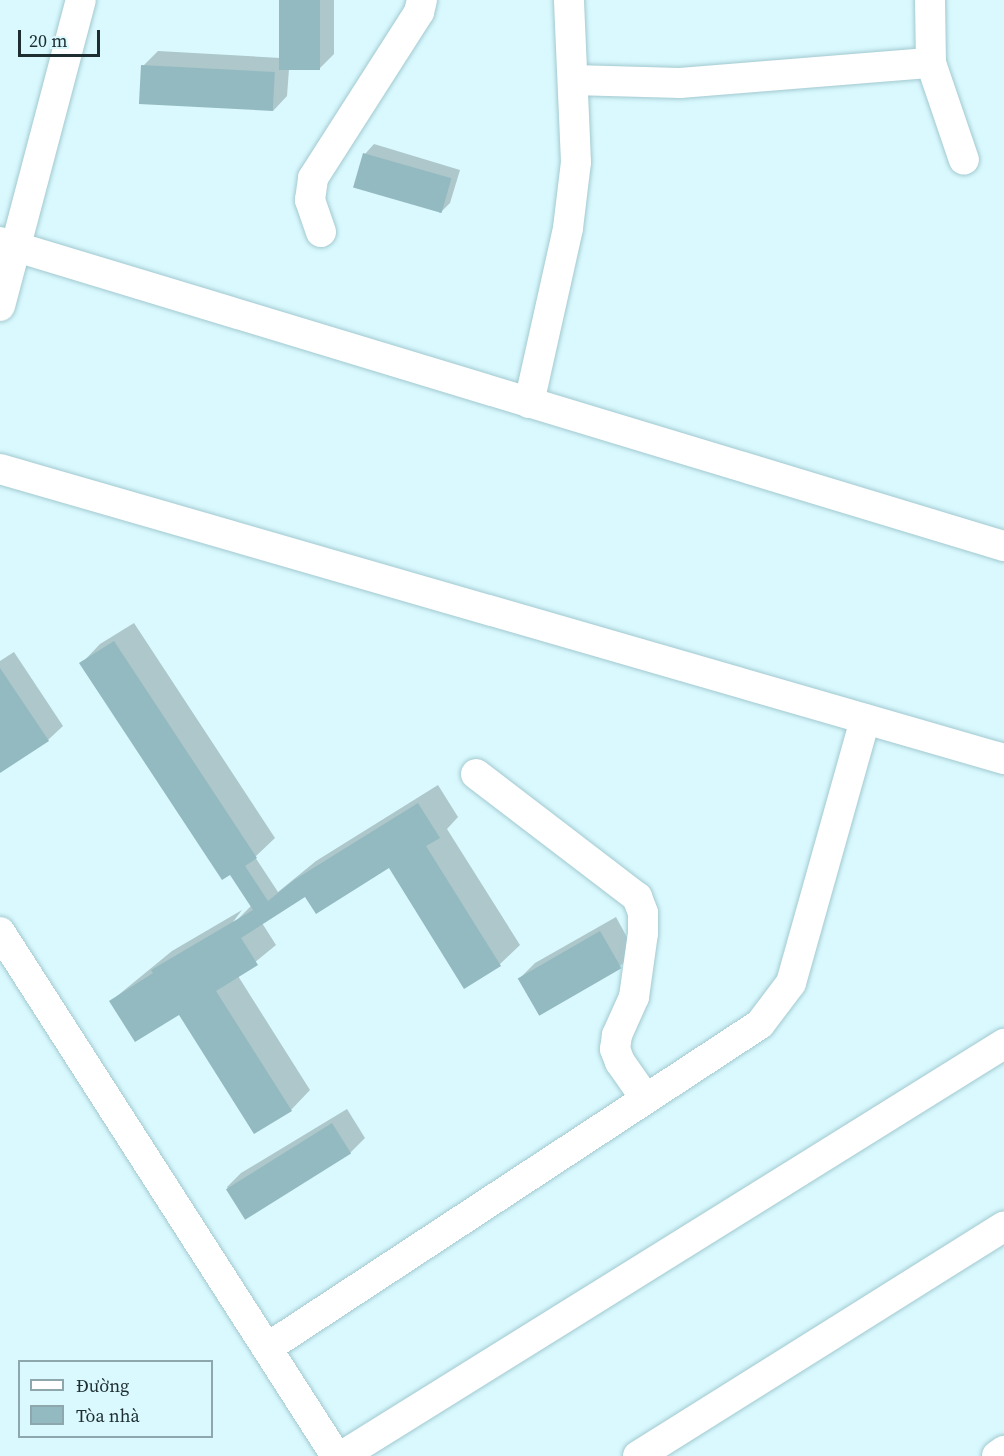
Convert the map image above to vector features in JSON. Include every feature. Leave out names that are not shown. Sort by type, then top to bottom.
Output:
[{"type":"street","points":[[0,306],[8,245],[81,0]]},
{"type":"street","points":[[321,232],[310,200],[313,178],[419,12],[422,0]]},
{"type":"street","points":[[529,402],[569,217],[576,162],[569,0]]},
{"type":"street","points":[[930,0],[931,63],[964,160]]},
{"type":"street","points":[[573,80],[680,83],[931,63]]},
{"type":"street","points":[[8,245],[1004,546]]},
{"type":"street","points":[[0,469],[1004,759]]},
{"type":"street","points":[[267,1348],[760,1024],[791,982],[865,719]]},
{"type":"street","points":[[476,774],[637,897],[643,913],[643,933],[634,997],[617,1035],[615,1049],[620,1062],[646,1099]]},
{"type":"street","points":[[0,932],[336,1456]]},
{"type":"street","points":[[342,1456],[1004,1044]]},
{"type":"street","points":[[638,1456],[1004,1226]]},
{"type":"street","points":[[997,1456],[1004,1451]]},
{"type":"building","points":[[279,0],[320,0],[320,70],[279,70]]},
{"type":"building","points":[[141,65],[275,72],[273,111],[139,104]]},
{"type":"building","points":[[363,153],[451,178],[442,213],[353,188]]},
{"type":"building","points":[[114,641],[257,858],[245,866],[268,901],[294,880],[418,803],[440,838],[426,846],[501,966],[464,989],[389,868],[316,914],[305,897],[241,938],[258,965],[216,991],[292,1111],[254,1134],[179,1015],[135,1042],[109,1001],[153,973],[151,970],[253,910],[230,875],[222,880],[79,663]]},
{"type":"building","points":[[0,668],[49,741],[0,773]]},
{"type":"building","points":[[600,931],[622,968],[539,1016],[518,978]]},
{"type":"building","points":[[332,1123],[351,1154],[245,1220],[226,1189]]}]
